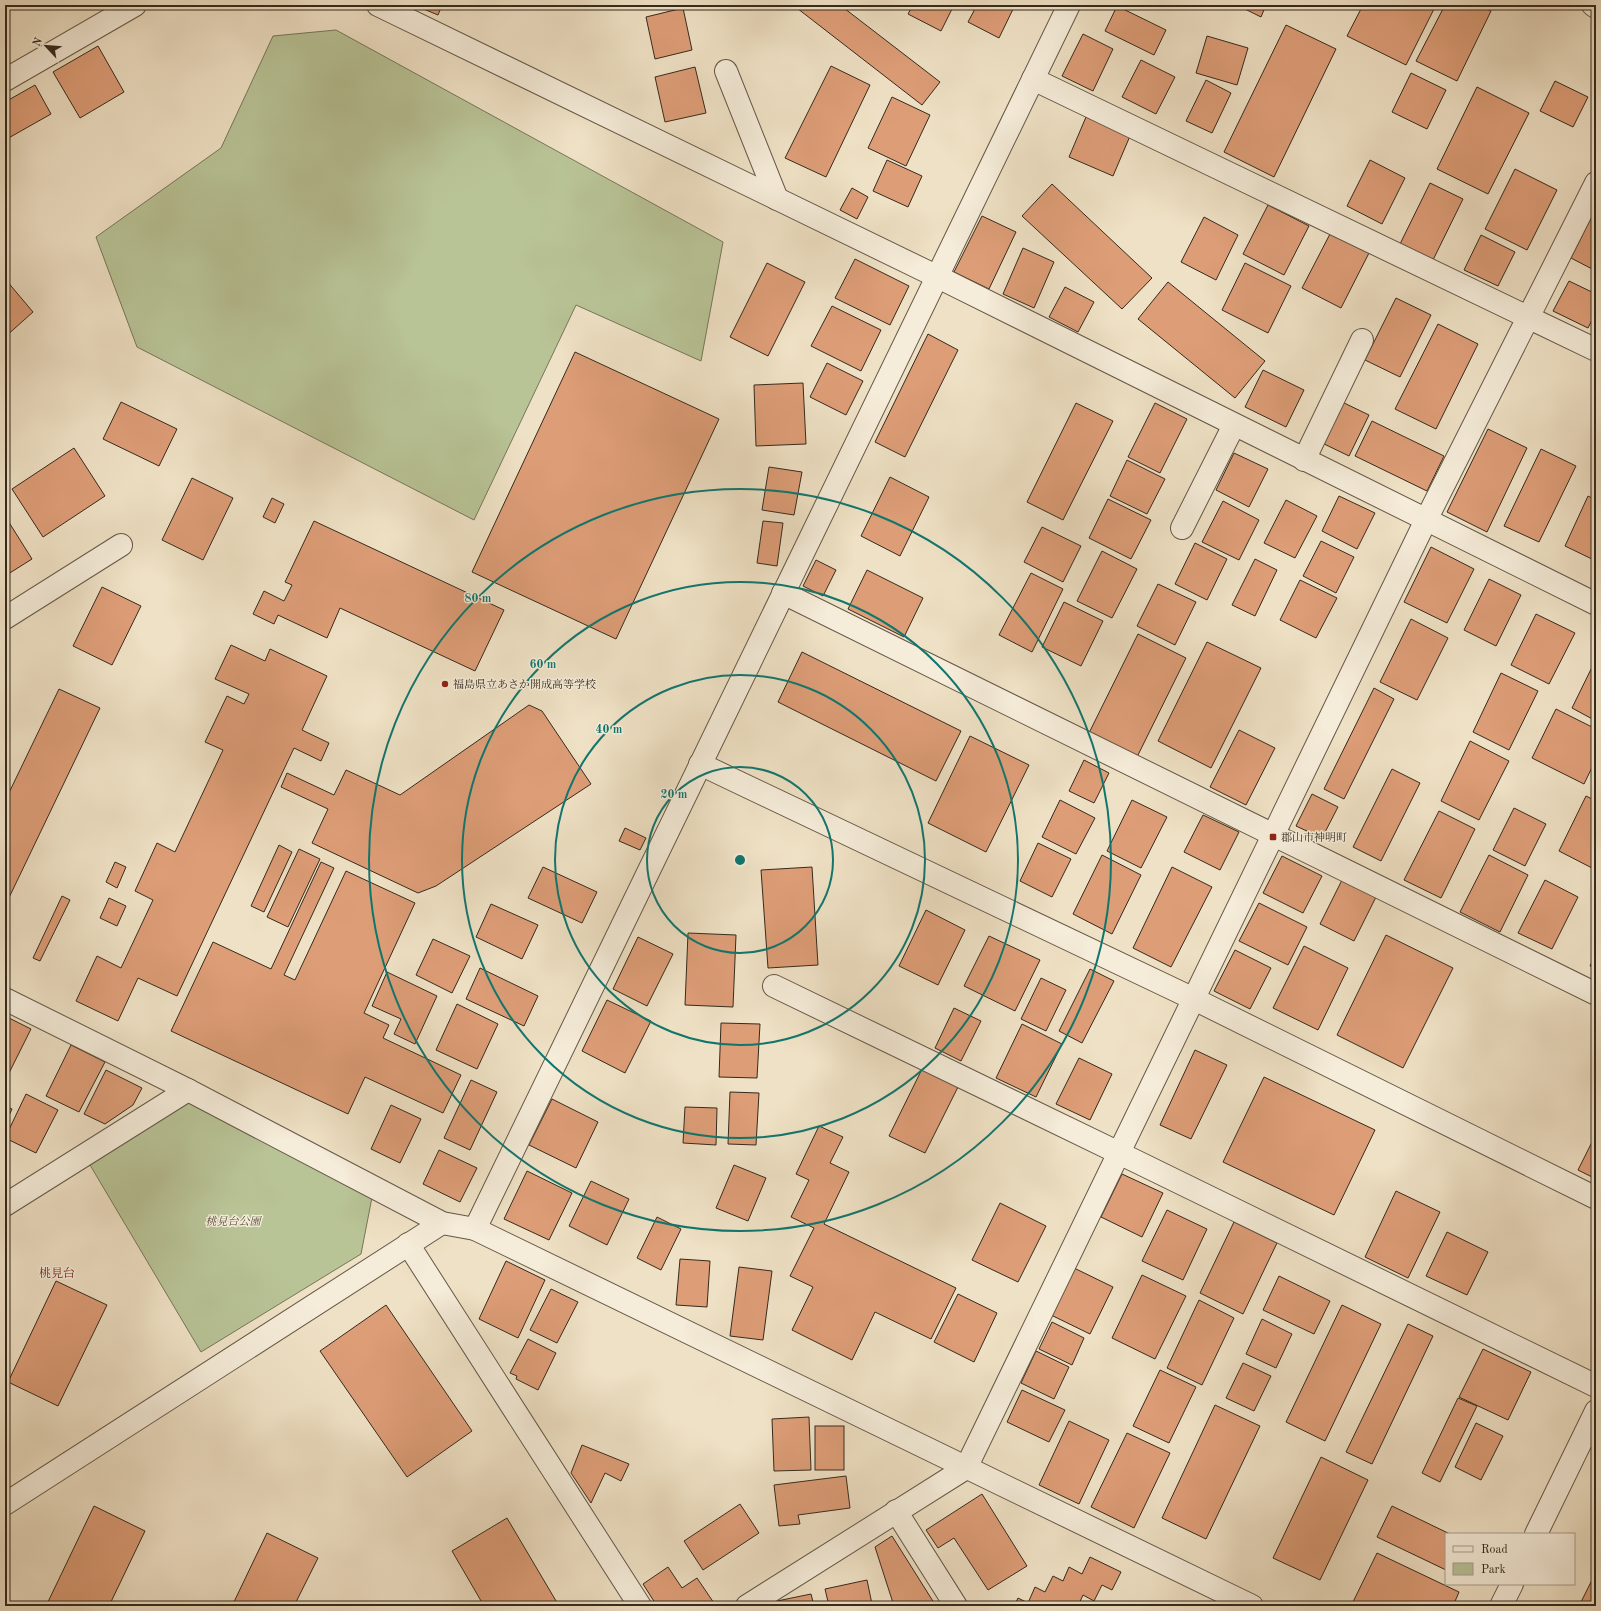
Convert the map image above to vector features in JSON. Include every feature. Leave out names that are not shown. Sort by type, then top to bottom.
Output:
[{"type":"street","points":[[5,80],[135,5]]},
{"type":"street","points":[[378,5],[938,277],[1596,604]]},
{"type":"street","points":[[475,1229],[1069,5]]},
{"type":"street","points":[[726,71],[777,199]]},
{"type":"street","points":[[1033,79],[1596,350]]},
{"type":"street","points":[[754,1604],[896,1511],[966,1468],[1426,520],[1596,183]]},
{"type":"street","points":[[1304,460],[1362,340]]},
{"type":"street","points":[[1182,528],[1234,425]]},
{"type":"street","points":[[5,618],[121,545]]},
{"type":"street","points":[[784,594],[1596,994]]},
{"type":"street","points":[[700,764],[1194,999],[1596,1198]]},
{"type":"street","points":[[774,986],[1596,1386]]},
{"type":"street","points":[[5,999],[188,1090],[442,1223],[475,1229],[1252,1606]]},
{"type":"street","points":[[5,1205],[188,1090]]},
{"type":"street","points":[[5,1504],[442,1223]]},
{"type":"street","points":[[408,1244],[640,1606]]},
{"type":"street","points":[[1536,1533],[1596,1411]]},
{"type":"street","points":[[896,1511],[956,1606]]},
{"type":"street","points":[[1501,1606],[1512,1585]]},
{"type":"green space","points":[[336,30],[723,242],[701,361],[576,305],[474,520],[137,347],[96,237],[221,148],[273,36]]},
{"type":"green space","name":"桃見台公園","points":[[188,1090],[374,1187],[361,1254],[201,1352],[90,1165]]},
{"type":"building","points":[[414,5],[442,5],[438,15]]},
{"type":"building","points":[[793,5],[840,5],[940,82],[922,105]]},
{"type":"building","points":[[913,5],[954,5],[941,31],[908,14]]},
{"type":"building","points":[[977,5],[1015,5],[999,38],[968,22]]},
{"type":"building","points":[[1237,5],[1266,5],[1261,17]]},
{"type":"building","points":[[1363,5],[1436,5],[1406,65],[1347,36]]},
{"type":"building","points":[[1445,5],[1479,5],[1491,11],[1457,81],[1416,61]]},
{"type":"building","points":[[1117,6],[1166,30],[1154,55],[1105,31]]},
{"type":"building","points":[[683,8],[692,50],[655,59],[646,17]]},
{"type":"building","points":[[1286,25],[1336,49],[1274,177],[1224,152]]},
{"type":"building","points":[[1083,34],[1113,49],[1093,91],[1062,76]]},
{"type":"building","points":[[1207,36],[1248,48],[1237,85],[1196,73]]},
{"type":"building","points":[[98,46],[124,92],[80,118],[53,72]]},
{"type":"building","points":[[1141,60],[1175,77],[1156,114],[1122,97]]},
{"type":"building","points":[[831,66],[870,85],[826,177],[785,158]]},
{"type":"building","points":[[695,67],[706,113],[665,122],[655,77]]},
{"type":"building","points":[[1411,73],[1446,90],[1427,129],[1392,112]]},
{"type":"building","points":[[1206,80],[1231,93],[1212,133],[1186,121]]},
{"type":"building","points":[[1555,81],[1588,97],[1573,127],[1540,111]]},
{"type":"building","points":[[35,85],[51,114],[5,140],[5,102]]},
{"type":"building","points":[[1477,87],[1529,113],[1488,194],[1437,169]]},
{"type":"building","points":[[892,97],[930,115],[906,166],[868,148]]},
{"type":"building","points":[[1086,117],[1130,136],[1113,176],[1069,157]]},
{"type":"building","points":[[887,160],[922,176],[908,207],[873,191]]},
{"type":"building","points":[[1370,160],[1405,178],[1382,224],[1347,206]]},
{"type":"building","points":[[1515,169],[1557,190],[1527,250],[1485,229]]},
{"type":"building","points":[[1430,183],[1463,199],[1433,260],[1400,244]]},
{"type":"building","points":[[1052,184],[1152,278],[1122,309],[1022,216]]},
{"type":"building","points":[[852,188],[868,197],[857,219],[840,210]]},
{"type":"building","points":[[1268,205],[1309,226],[1284,275],[1243,254]]},
{"type":"building","points":[[1596,208],[1596,271],[1571,258]]},
{"type":"building","points":[[982,216],[1016,232],[989,289],[954,272]]},
{"type":"building","points":[[1204,217],[1238,235],[1216,280],[1181,262]]},
{"type":"building","points":[[1330,234],[1369,253],[1341,308],[1302,288]]},
{"type":"building","points":[[1481,235],[1515,252],[1498,286],[1464,270]]},
{"type":"building","points":[[1023,248],[1054,262],[1034,308],[1003,294]]},
{"type":"building","points":[[855,259],[909,286],[890,325],[835,298]]},
{"type":"building","points":[[767,263],[805,282],[768,356],[730,337]]},
{"type":"building","points":[[1245,263],[1291,286],[1268,333],[1222,310]]},
{"type":"building","points":[[5,280],[33,312],[5,337]]},
{"type":"building","points":[[1569,281],[1596,294],[1596,312],[1588,328],[1553,311]]},
{"type":"building","points":[[1168,282],[1265,361],[1235,398],[1138,319]]},
{"type":"building","points":[[1065,287],[1094,302],[1078,332],[1049,317]]},
{"type":"building","points":[[1396,298],[1431,315],[1400,377],[1365,360]]},
{"type":"building","points":[[832,306],[881,330],[861,371],[811,346]]},
{"type":"building","points":[[1438,324],[1478,344],[1436,429],[1395,409]]},
{"type":"building","points":[[928,334],[958,350],[905,457],[875,442]]},
{"type":"building","points":[[575,352],[719,419],[616,639],[472,572]]},
{"type":"building","points":[[827,363],[863,381],[846,415],[810,397]]},
{"type":"building","points":[[1263,370],[1304,390],[1286,427],[1245,407]]},
{"type":"building","points":[[803,383],[806,444],[756,446],[754,385]]},
{"type":"building","points":[[1340,401],[1369,415],[1349,456],[1320,442]]},
{"type":"building","points":[[121,402],[177,429],[159,466],[103,439]]},
{"type":"building","points":[[1076,403],[1113,421],[1063,520],[1027,502]]},
{"type":"building","points":[[1155,403],[1187,419],[1160,473],[1128,457]]},
{"type":"building","points":[[1372,421],[1444,456],[1427,491],[1355,456]]},
{"type":"building","points":[[1488,429],[1527,448],[1487,532],[1447,512]]},
{"type":"building","points":[[74,448],[105,496],[43,537],[12,489]]},
{"type":"building","points":[[1541,449],[1576,466],[1539,542],[1504,526]]},
{"type":"building","points":[[1234,453],[1268,469],[1249,507],[1216,490]]},
{"type":"building","points":[[1127,460],[1165,479],[1147,514],[1110,496]]},
{"type":"building","points":[[769,467],[802,472],[794,515],[762,510]]},
{"type":"building","points":[[890,477],[929,497],[900,556],[861,536]]},
{"type":"building","points":[[192,478],[233,498],[203,560],[162,540]]},
{"type":"building","points":[[1339,496],[1375,513],[1357,549],[1322,531]]},
{"type":"building","points":[[1588,496],[1596,500],[1596,561],[1565,546]]},
{"type":"building","points":[[272,498],[284,504],[275,523],[263,517]]},
{"type":"building","points":[[1108,499],[1151,520],[1131,559],[1089,538]]},
{"type":"building","points":[[1286,500],[1317,516],[1295,558],[1264,543]]},
{"type":"building","points":[[1223,501],[1259,520],[1239,560],[1202,542]]},
{"type":"building","points":[[5,516],[32,559],[5,576]]},
{"type":"building","points":[[314,521],[504,610],[475,671],[340,608],[327,638],[278,615],[274,624],[253,614],[264,591],[284,601],[292,585],[285,582]]},
{"type":"building","points":[[763,521],[783,523],[777,566],[757,563]]},
{"type":"building","points":[[1042,527],[1081,546],[1063,582],[1024,562]]},
{"type":"building","points":[[1321,541],[1354,557],[1336,593],[1303,576]]},
{"type":"building","points":[[1195,543],[1227,559],[1207,600],[1175,584]]},
{"type":"building","points":[[1431,547],[1474,569],[1447,623],[1404,602]]},
{"type":"building","points":[[1102,551],[1137,569],[1112,618],[1077,601]]},
{"type":"building","points":[[1255,559],[1277,570],[1255,616],[1232,605]]},
{"type":"building","points":[[816,560],[836,570],[823,596],[803,586]]},
{"type":"building","points":[[867,570],[923,598],[904,637],[848,609]]},
{"type":"building","points":[[1031,573],[1063,589],[1032,652],[999,635]]},
{"type":"building","points":[[1489,579],[1521,595],[1496,646],[1464,630]]},
{"type":"building","points":[[1300,580],[1337,598],[1316,638],[1280,620]]},
{"type":"building","points":[[1158,584],[1196,602],[1175,645],[1137,626]]},
{"type":"building","points":[[102,587],[141,606],[112,665],[73,646]]},
{"type":"building","points":[[1064,602],[1103,621],[1081,666],[1042,647]]},
{"type":"building","points":[[1536,614],[1575,633],[1549,684],[1511,665]]},
{"type":"building","points":[[1411,619],[1448,638],[1417,700],[1380,682]]},
{"type":"building","points":[[1138,634],[1186,658],[1137,757],[1089,733]]},
{"type":"building","points":[[1207,642],[1261,668],[1211,768],[1158,741]]},
{"type":"building","points":[[231,645],[265,661],[270,649],[327,676],[302,730],[329,743],[321,761],[294,748],[177,996],[138,978],[118,1021],[76,1001],[97,956],[121,968],[153,900],[135,891],[157,843],[175,852],[223,750],[205,742],[227,696],[244,704],[249,694],[215,679]]},
{"type":"building","points":[[802,652],[961,731],[936,781],[778,702]]},
{"type":"building","points":[[1596,659],[1596,721],[1572,708]]},
{"type":"building","points":[[1501,673],[1538,691],[1509,750],[1473,732]]},
{"type":"building","points":[[1374,688],[1394,699],[1344,799],[1324,789]]},
{"type":"building","points":[[59,689],[100,708],[5,906],[5,801]]},
{"type":"building","points":[[529,705],[542,711],[591,784],[436,886],[418,893],[312,843],[328,809],[281,787],[287,773],[334,795],[346,770],[400,795]]},
{"type":"building","points":[[1556,709],[1596,729],[1596,759],[1584,784],[1532,758]]},
{"type":"building","points":[[1239,730],[1275,748],[1246,805],[1210,787]]},
{"type":"building","points":[[970,736],[1029,765],[986,852],[928,823]]},
{"type":"building","points":[[1470,741],[1509,761],[1479,820],[1441,801]]},
{"type":"building","points":[[1084,760],[1109,773],[1094,803],[1069,791]]},
{"type":"building","points":[[1392,769],[1420,783],[1381,861],[1353,847]]},
{"type":"building","points":[[1312,794],[1338,807],[1322,838],[1296,826]]},
{"type":"building","points":[[1586,796],[1596,801],[1596,860],[1592,868],[1559,851]]},
{"type":"building","points":[[1060,800],[1095,818],[1076,854],[1042,837]]},
{"type":"building","points":[[1132,800],[1167,817],[1141,868],[1107,851]]},
{"type":"building","points":[[1514,808],[1546,824],[1525,866],[1493,850]]},
{"type":"building","points":[[1439,811],[1475,829],[1441,898],[1404,880]]},
{"type":"building","points":[[1203,815],[1239,832],[1220,870],[1184,852]]},
{"type":"building","points":[[625,828],[646,838],[640,850],[619,841]]},
{"type":"building","points":[[1038,843],[1071,859],[1052,897],[1020,881]]},
{"type":"building","points":[[279,845],[292,852],[264,912],[251,906]]},
{"type":"building","points":[[299,849],[320,859],[288,927],[267,917]]},
{"type":"building","points":[[1102,855],[1141,875],[1112,934],[1073,914]]},
{"type":"building","points":[[1489,855],[1528,875],[1500,932],[1460,912]]},
{"type":"building","points":[[1282,856],[1322,876],[1303,913],[1263,893]]},
{"type":"building","points":[[115,862],[126,867],[117,888],[106,882]]},
{"type":"building","points":[[321,862],[334,868],[284,975],[295,980],[346,871],[415,903],[364,1013],[389,1025],[383,1038],[461,1075],[443,1113],[365,1077],[348,1114],[171,1031],[213,942],[271,969]]},
{"type":"building","points":[[543,867],[597,892],[582,923],[528,898]]},
{"type":"building","points":[[812,867],[818,965],[768,968],[761,870]]},
{"type":"building","points":[[1172,867],[1212,887],[1171,967],[1133,948]]},
{"type":"building","points":[[1343,878],[1377,895],[1354,941],[1320,924]]},
{"type":"building","points":[[1545,880],[1578,897],[1552,949],[1518,933]]},
{"type":"building","points":[[62,896],[70,900],[40,961],[33,958]]},
{"type":"building","points":[[109,898],[126,906],[117,926],[100,918]]},
{"type":"building","points":[[1259,903],[1307,927],[1288,965],[1239,941]]},
{"type":"building","points":[[491,904],[538,925],[522,959],[476,937]]},
{"type":"building","points":[[926,910],[965,930],[938,985],[899,966]]},
{"type":"building","points":[[688,933],[736,935],[733,1007],[685,1005]]},
{"type":"building","points":[[1386,935],[1453,968],[1403,1068],[1337,1035]]},
{"type":"building","points":[[989,936],[1040,960],[1015,1011],[964,986]]},
{"type":"building","points":[[638,937],[673,954],[647,1006],[613,989]]},
{"type":"building","points":[[433,939],[470,956],[452,993],[416,975]]},
{"type":"building","points":[[1304,946],[1348,968],[1318,1030],[1273,1008]]},
{"type":"building","points":[[1235,950],[1271,968],[1250,1009],[1214,991]]},
{"type":"building","points":[[1596,953],[1596,969],[1590,966]]},
{"type":"building","points":[[480,968],[538,996],[524,1026],[466,999]]},
{"type":"building","points":[[1090,969],[1114,981],[1082,1043],[1059,1031]]},
{"type":"building","points":[[387,972],[437,996],[415,1044],[394,1034],[401,1019],[372,1006]]},
{"type":"building","points":[[1041,978],[1066,990],[1046,1031],[1021,1019]]},
{"type":"building","points":[[607,1000],[651,1021],[625,1073],[582,1051]]},
{"type":"building","points":[[457,1004],[498,1024],[477,1069],[436,1050]]},
{"type":"building","points":[[954,1008],[981,1021],[961,1061],[935,1048]]},
{"type":"building","points":[[5,1016],[31,1029],[6,1079],[5,1079]]},
{"type":"building","points":[[721,1023],[760,1024],[757,1078],[719,1077]]},
{"type":"building","points":[[1022,1024],[1062,1044],[1036,1097],[996,1078]]},
{"type":"building","points":[[71,1045],[105,1062],[79,1112],[46,1096]]},
{"type":"building","points":[[1195,1050],[1227,1065],[1191,1139],[1160,1125]]},
{"type":"building","points":[[1079,1058],[1112,1074],[1090,1120],[1056,1104]]},
{"type":"building","points":[[924,1065],[960,1083],[925,1153],[889,1136]]},
{"type":"building","points":[[106,1070],[142,1088],[133,1105],[105,1124],[84,1114]]},
{"type":"building","points":[[1264,1077],[1375,1130],[1334,1215],[1223,1162]]},
{"type":"building","points":[[471,1080],[497,1092],[470,1150],[444,1138]]},
{"type":"building","points":[[730,1092],[759,1093],[756,1145],[728,1144]]},
{"type":"building","points":[[26,1094],[58,1110],[36,1153],[5,1138]]},
{"type":"building","points":[[552,1099],[598,1122],[576,1168],[529,1145]]},
{"type":"building","points":[[391,1105],[421,1119],[400,1163],[371,1149]]},
{"type":"building","points":[[5,1106],[12,1109],[5,1124]]},
{"type":"building","points":[[685,1107],[717,1108],[716,1145],[683,1143]]},
{"type":"building","points":[[819,1126],[843,1137],[830,1163],[849,1172],[824,1224],[956,1288],[931,1339],[875,1312],[852,1360],[792,1330],[813,1287],[790,1276],[814,1228],[791,1217],[809,1180],[796,1174]]},
{"type":"building","points":[[1596,1134],[1596,1179],[1578,1170]]},
{"type":"building","points":[[439,1150],[477,1168],[460,1202],[423,1184]]},
{"type":"building","points":[[734,1165],[766,1178],[748,1221],[716,1208]]},
{"type":"building","points":[[527,1171],[572,1193],[549,1240],[504,1219]]},
{"type":"building","points":[[1122,1174],[1163,1193],[1142,1237],[1101,1217]]},
{"type":"building","points":[[591,1181],[629,1199],[607,1245],[569,1226]]},
{"type":"building","points":[[1396,1191],[1440,1212],[1408,1278],[1365,1257]]},
{"type":"building","points":[[1000,1203],[1046,1226],[1018,1282],[972,1260]]},
{"type":"building","points":[[1167,1210],[1207,1229],[1183,1280],[1142,1261]]},
{"type":"building","points":[[657,1217],[681,1229],[661,1270],[637,1258]]},
{"type":"building","points":[[1234,1222],[1277,1243],[1243,1314],[1200,1293]]},
{"type":"building","points":[[1447,1232],[1488,1252],[1467,1295],[1426,1276]]},
{"type":"building","points":[[680,1259],[710,1261],[707,1307],[676,1305]]},
{"type":"building","points":[[506,1261],[545,1280],[518,1338],[479,1319]]},
{"type":"building","points":[[739,1267],[772,1271],[763,1340],[730,1336]]},
{"type":"building","points":[[1074,1268],[1113,1287],[1090,1334],[1051,1315]]},
{"type":"building","points":[[1142,1275],[1186,1296],[1155,1359],[1112,1338]]},
{"type":"building","points":[[1279,1276],[1330,1301],[1314,1334],[1263,1310]]},
{"type":"building","points":[[56,1281],[107,1305],[58,1406],[8,1382]]},
{"type":"building","points":[[551,1289],[578,1302],[557,1343],[530,1330]]},
{"type":"building","points":[[958,1294],[997,1313],[974,1362],[934,1342]]},
{"type":"building","points":[[1199,1300],[1234,1318],[1202,1385],[1167,1368]]},
{"type":"building","points":[[386,1305],[472,1431],[407,1477],[320,1351]]},
{"type":"building","points":[[1342,1305],[1381,1324],[1325,1441],[1286,1422]]},
{"type":"building","points":[[1262,1319],[1292,1334],[1276,1368],[1246,1354]]},
{"type":"building","points":[[1052,1322],[1084,1338],[1072,1365],[1039,1349]]},
{"type":"building","points":[[1408,1324],[1433,1336],[1372,1464],[1346,1452]]},
{"type":"building","points":[[528,1339],[556,1353],[538,1390],[516,1379],[517,1376],[510,1373]]},
{"type":"building","points":[[1483,1349],[1531,1372],[1508,1420],[1459,1397]]},
{"type":"building","points":[[1036,1351],[1069,1367],[1054,1399],[1021,1383]]},
{"type":"building","points":[[1243,1363],[1271,1376],[1254,1411],[1226,1398]]},
{"type":"building","points":[[1160,1370],[1196,1387],[1169,1443],[1133,1426]]},
{"type":"building","points":[[1022,1390],[1065,1410],[1049,1442],[1007,1422]]},
{"type":"building","points":[[1458,1398],[1477,1406],[1440,1482],[1422,1473]]},
{"type":"building","points":[[1215,1405],[1260,1426],[1206,1539],[1162,1518]]},
{"type":"building","points":[[809,1417],[811,1470],[774,1471],[772,1419]]},
{"type":"building","points":[[1069,1421],[1109,1440],[1079,1504],[1039,1485]]},
{"type":"building","points":[[1476,1423],[1503,1436],[1481,1480],[1455,1467]]},
{"type":"building","points":[[815,1426],[844,1426],[844,1470],[815,1470]]},
{"type":"building","points":[[1127,1433],[1170,1453],[1134,1528],[1091,1507]]},
{"type":"building","points":[[582,1445],[629,1464],[621,1481],[605,1473],[591,1503],[571,1473]]},
{"type":"building","points":[[1321,1457],[1368,1480],[1320,1580],[1273,1558]]},
{"type":"building","points":[[846,1476],[850,1508],[798,1515],[800,1524],[779,1526],[774,1485]]},
{"type":"building","points":[[982,1494],[1027,1566],[988,1590],[954,1538],[938,1548],[926,1530]]},
{"type":"building","points":[[740,1504],[759,1533],[703,1570],[684,1541]]},
{"type":"building","points":[[94,1506],[145,1531],[109,1606],[46,1606]]},
{"type":"building","points":[[1392,1506],[1448,1533],[1445,1533],[1445,1570],[1377,1537]]},
{"type":"building","points":[[507,1518],[559,1606],[484,1606],[452,1551]]},
{"type":"building","points":[[267,1533],[318,1558],[294,1606],[232,1606]]},
{"type":"building","points":[[892,1536],[936,1606],[894,1606],[875,1547]]},
{"type":"building","points":[[1377,1553],[1459,1592],[1453,1606],[1351,1606]]},
{"type":"building","points":[[1090,1557],[1121,1572],[1112,1590],[1102,1585],[1094,1601],[1083,1595],[1078,1606],[1068,1603],[1067,1606],[1014,1606],[1018,1598],[1028,1603],[1035,1587],[1045,1592],[1053,1576],[1063,1581],[1069,1567],[1082,1574]]},
{"type":"building","points":[[668,1567],[682,1588],[697,1578],[716,1606],[657,1606],[643,1584]]},
{"type":"building","points":[[1596,1572],[1596,1606],[1579,1606]]},
{"type":"building","points":[[867,1580],[872,1604],[863,1606],[829,1606],[825,1589]]},
{"type":"building","points":[[811,1594],[814,1606],[775,1606],[777,1601]]},
{"type":"place","name":"福島県立あさか開成高等学校","points":[[445,684]]},
{"type":"place","name":"郡山市神明町","points":[[1273,837]]},
{"type":"district","name":"桃見台","points":[[57,1273]]}]
